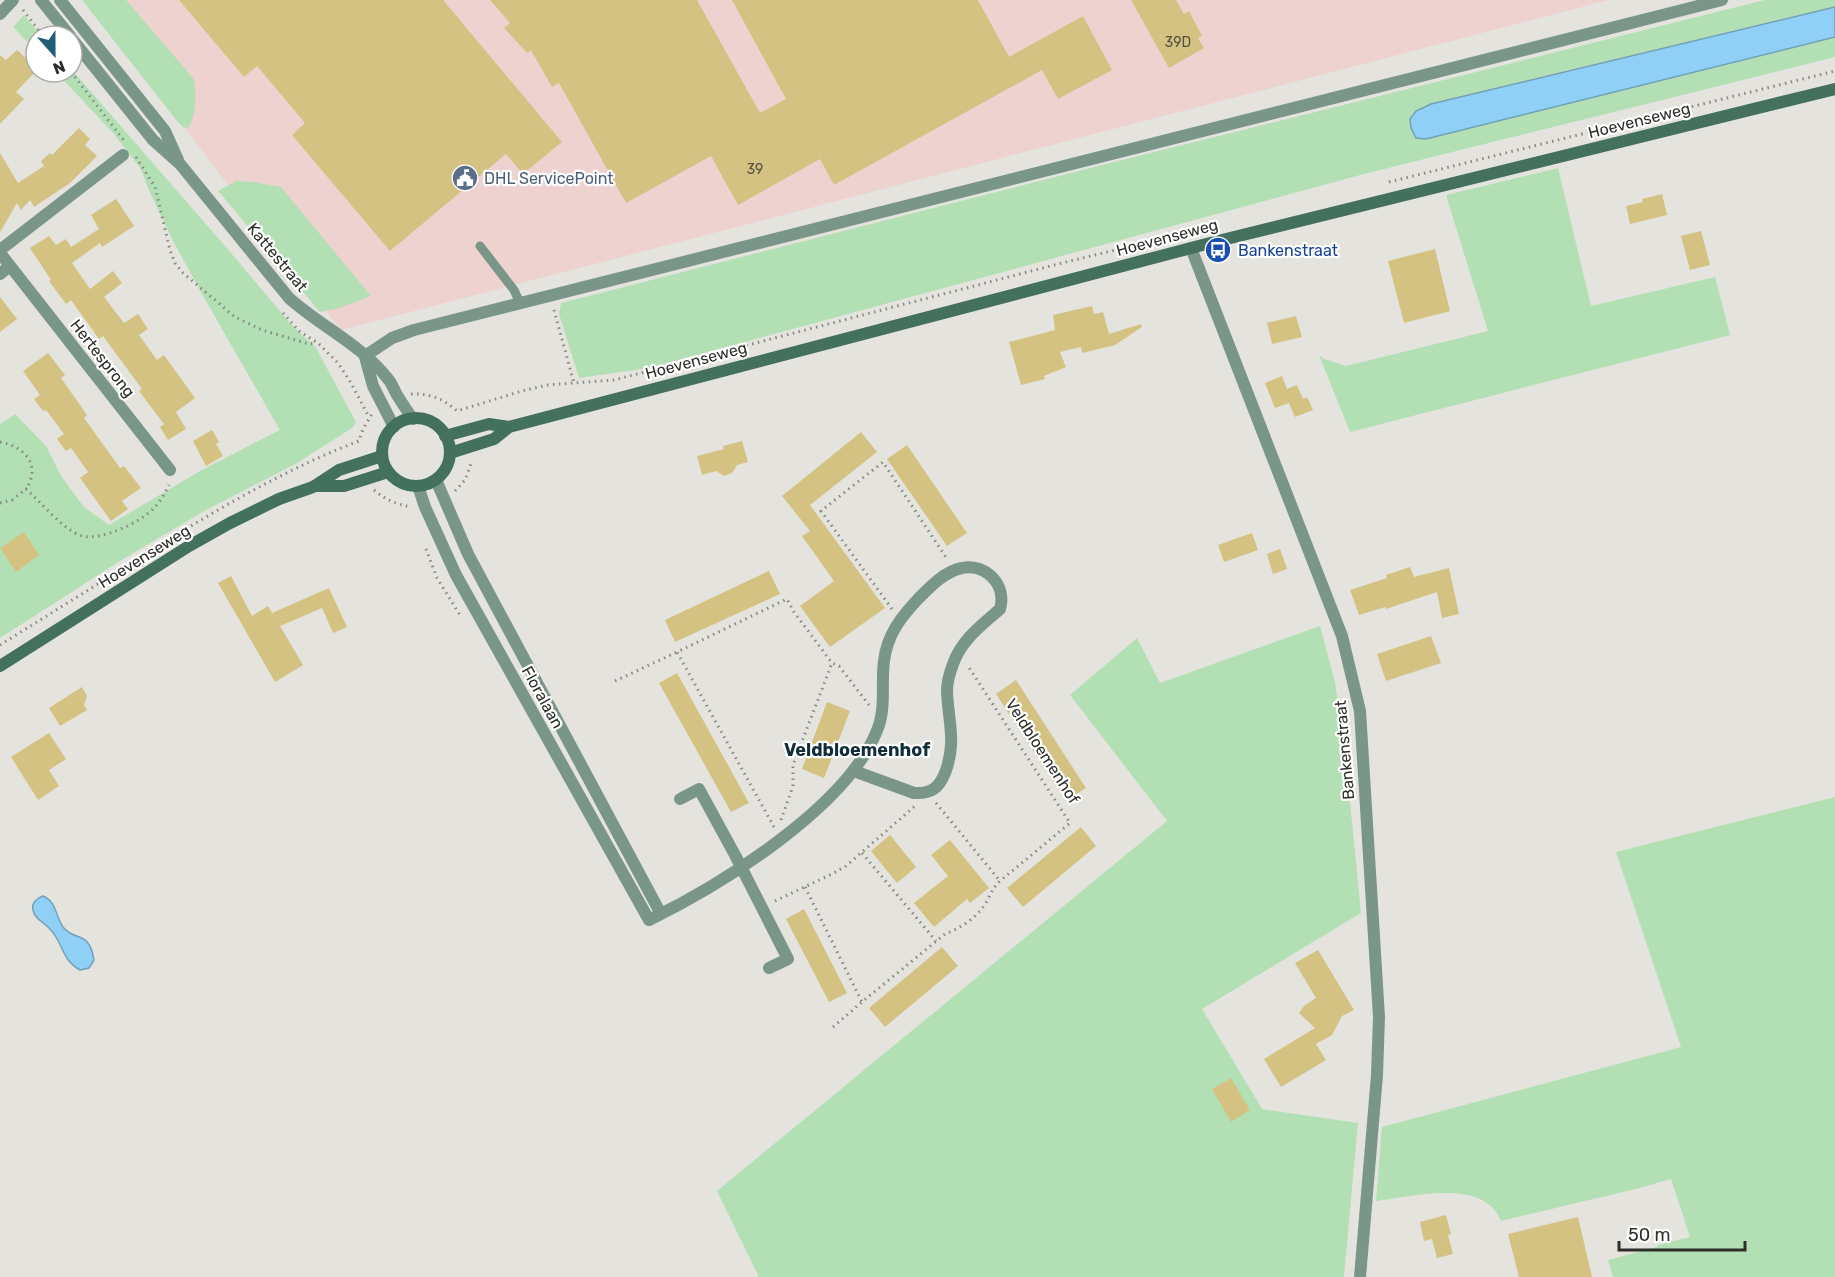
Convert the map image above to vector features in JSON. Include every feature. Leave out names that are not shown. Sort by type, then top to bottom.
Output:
[{"type":"main road","name":"Hoevenseweg","points":[[445,436],[489,424],[509,427],[1191,248],[1835,89]]},
{"type":"main road","points":[[413,418],[432,422],[440,428],[450,453],[446,468],[436,480],[418,486],[402,483],[388,472],[382,456],[382,445],[387,435],[403,421],[413,418]]},
{"type":"main road","name":"Hoevenseweg","points":[[450,453],[494,439],[509,427]]},
{"type":"main road","name":"Hoevenseweg","points":[[0,666],[230,522],[313,486],[339,470],[382,456]]},
{"type":"main road","name":"Hoevenseweg","points":[[313,486],[344,486],[388,472]]},
{"type":"street","name":"Kattestraat","points":[[41,0],[60,24]]},
{"type":"street","name":"Kattestraat","points":[[60,0],[165,131],[180,164]]},
{"type":"street","points":[[394,427],[373,386],[365,356],[399,334],[1722,0]]},
{"type":"street","points":[[0,14],[16,3]]},
{"type":"street","name":"Kattestraat","points":[[84,53],[153,140],[180,164],[289,298],[303,311],[352,344],[365,356],[388,379],[413,418]]},
{"type":"street","name":"Hertesprong","points":[[129,152],[0,251],[5,270],[170,470]]},
{"type":"street","name":"Bankenstraat","points":[[1191,248],[1342,636],[1360,711],[1380,1017],[1360,1277]]},
{"type":"street","name":"Floralaan","points":[[418,486],[425,507],[456,575],[649,920],[661,914],[468,554],[436,480]]},
{"type":"street","points":[[661,914],[741,867],[799,825],[827,801],[855,771],[878,729],[887,643],[900,620],[919,598],[945,575],[961,568],[975,567],[985,571],[995,579],[1002,591],[1000,609],[976,629],[958,652],[947,691],[952,747],[942,782],[935,790],[924,793],[903,790],[855,771]]},
{"type":"street","points":[[680,799],[699,789],[741,867],[788,958],[769,968]]},
{"type":"lane","points":[[480,246],[514,290],[520,303]]},
{"type":"path","points":[[16,3],[33,24]]},
{"type":"path","name":"Hoevenseweg","points":[[1384,183],[1835,71]]},
{"type":"path","points":[[79,84],[155,188],[170,250],[175,263],[183,273],[235,317],[262,330],[309,344],[318,343],[345,373],[369,417],[382,405]]},
{"type":"path","name":"Hoevenseweg","points":[[398,396],[426,394],[444,401],[457,411],[538,387],[620,379],[1176,235]]},
{"type":"path","points":[[550,296],[574,383]]},
{"type":"path","points":[[0,442],[13,444],[24,452],[31,464],[32,479],[26,489],[12,500],[0,504]]},
{"type":"path","points":[[900,620],[821,511],[883,462],[955,570]]},
{"type":"path","points":[[26,489],[66,527],[83,536],[93,536],[114,532],[153,509],[165,494],[169,484],[170,470]]},
{"type":"path","points":[[615,681],[787,599],[832,663],[839,666],[880,720]]},
{"type":"path","points":[[677,652],[777,831],[794,786],[793,765],[832,663]]},
{"type":"path","name":"Veldbloemenhof","points":[[833,1027],[936,941],[959,928],[979,912],[993,888],[1000,881],[1070,823],[958,652]]},
{"type":"path","points":[[761,907],[840,870],[916,804],[924,793],[936,804],[1000,881]]},
{"type":"path","points":[[862,852],[936,941]]},
{"type":"path","points":[[805,887],[862,1002]]},
{"type":"shaded area","points":[[85,0],[1609,0],[341,330]]},
{"type":"green space","points":[[82,0],[126,0],[193,78],[195,104],[193,118],[188,128],[183,127],[177,121]]},
{"type":"green space","points":[[1765,0],[1835,0],[1835,7],[1431,104],[1416,138],[1426,139],[1835,37],[1835,57],[1364,174],[649,368],[579,378],[559,314],[561,303]]},
{"type":"green space","points":[[24,15],[32,24],[24,24],[24,38],[13,27]]},
{"type":"green space","points":[[67,84],[84,84],[289,322],[316,348],[356,422],[352,428],[297,463],[206,510],[120,561],[0,638],[0,424],[15,414],[46,446],[61,476],[84,507],[109,525],[200,471],[280,430],[172,239],[141,169],[114,134]]},
{"type":"green space","points":[[1558,168],[1591,306],[1715,277],[1730,335],[1350,432],[1319,355],[1324,359],[1346,366],[1488,331],[1446,195]]},
{"type":"green space","points":[[236,181],[281,187],[371,296],[339,308],[320,312],[218,191]]},
{"type":"green space","points":[[1320,626],[1335,682],[1346,762],[1361,913],[1202,1009],[1262,1109],[1358,1123],[1344,1277],[759,1277],[717,1191],[1167,821],[1070,695],[1137,638],[1160,683]]},
{"type":"green space","points":[[1835,797],[1835,1277],[1613,1277],[1608,1260],[1690,1237],[1671,1179],[1501,1221],[1492,1207],[1479,1199],[1463,1194],[1426,1194],[1376,1201],[1382,1127],[1681,1047],[1616,852]]},
{"type":"water","points":[[1835,7],[1835,37],[1426,139],[1416,138],[1411,128],[1410,119],[1416,111],[1431,104]]},
{"type":"water","points":[[43,896],[51,902],[63,927],[89,944],[94,960],[89,968],[80,970],[74,966],[54,933],[35,915],[34,903]]},
{"type":"building","points":[[179,0],[443,0],[562,142],[523,174],[506,154],[390,251],[292,135],[305,123],[257,66],[244,77]]},
{"type":"building","points":[[490,0],[697,0],[760,113],[786,99],[732,0],[978,0],[1009,57],[1083,16],[1112,70],[1058,99],[1042,70],[834,185],[820,159],[738,205],[711,156],[626,203],[559,83],[552,87],[531,50],[527,53],[504,28],[510,23]]},
{"type":"building","points":[[1131,0],[1176,0],[1184,14],[1189,11],[1202,36],[1198,38],[1204,48],[1169,68]]},
{"type":"building","points":[[17,50],[24,56],[24,84],[16,92],[24,99],[0,124],[0,55],[6,60]]},
{"type":"building","points":[[79,128],[90,139],[85,145],[97,156],[70,183],[34,207],[30,200],[21,210],[17,203],[0,232],[0,153],[18,183],[44,166],[41,161],[50,153],[52,155]]},
{"type":"building","points":[[1662,194],[1667,215],[1630,224],[1626,206]]},
{"type":"building","points":[[116,199],[134,226],[102,247],[100,243],[72,263],[90,289],[113,271],[122,283],[104,297],[124,323],[138,314],[148,329],[139,335],[157,360],[164,355],[195,398],[176,412],[186,429],[168,440],[160,427],[164,424],[139,391],[142,389],[103,336],[99,339],[71,300],[66,304],[49,281],[51,280],[30,248],[49,236],[56,245],[66,239],[71,247],[99,229],[91,215]]},
{"type":"building","points":[[1701,231],[1710,265],[1690,270],[1681,236]]},
{"type":"building","points":[[1435,249],[1450,311],[1404,323],[1388,261]]},
{"type":"building","points":[[0,297],[17,319],[0,332]]},
{"type":"building","points":[[1092,306],[1094,314],[1103,312],[1109,334],[1141,324],[1142,327],[1115,345],[1082,353],[1081,347],[1060,352],[1066,367],[1044,376],[1045,379],[1021,385],[1009,342],[1055,330],[1053,315]]},
{"type":"building","points":[[1296,316],[1302,337],[1272,344],[1267,323]]},
{"type":"building","points":[[48,353],[65,375],[61,378],[87,415],[84,418],[120,468],[124,466],[141,488],[122,501],[128,509],[111,521],[80,478],[88,472],[71,448],[66,451],[57,439],[64,434],[46,410],[43,411],[34,399],[40,395],[23,371]]},
{"type":"building","points":[[1282,376],[1287,389],[1297,385],[1303,399],[1307,397],[1313,410],[1295,417],[1289,403],[1275,408],[1265,383]]},
{"type":"building","points":[[212,430],[223,456],[206,466],[193,441]]},
{"type":"building","points":[[861,432],[877,452],[810,505],[885,608],[830,647],[800,606],[834,581],[802,536],[810,531],[782,496]]},
{"type":"building","points":[[742,441],[748,462],[737,465],[732,473],[724,476],[716,471],[702,475],[697,456],[724,449],[723,446]]},
{"type":"building","points":[[907,445],[967,533],[947,546],[887,459]]},
{"type":"building","points":[[24,532],[39,555],[16,572],[0,548]]},
{"type":"building","points":[[1252,533],[1258,550],[1224,562],[1218,545]]},
{"type":"building","points":[[1280,549],[1287,569],[1273,574],[1267,554]]},
{"type":"building","points":[[1410,567],[1414,577],[1449,568],[1459,614],[1442,618],[1437,592],[1386,609],[1385,607],[1359,615],[1350,590],[1387,578],[1386,575]]},
{"type":"building","points":[[769,571],[780,594],[675,642],[665,620]]},
{"type":"building","points":[[231,576],[252,616],[268,606],[272,613],[329,588],[347,627],[333,633],[322,608],[280,626],[303,665],[275,682],[218,583]]},
{"type":"building","points":[[1431,636],[1441,663],[1386,681],[1377,654]]},
{"type":"building","points":[[677,673],[749,803],[731,812],[659,683]]},
{"type":"building","points":[[1016,680],[1086,788],[1066,801],[996,694]]},
{"type":"building","points":[[82,687],[87,696],[84,705],[87,710],[60,726],[49,708]]},
{"type":"building","points":[[827,702],[850,711],[824,778],[802,769]]},
{"type":"building","points":[[49,733],[66,759],[49,770],[59,786],[38,800],[11,757]]},
{"type":"building","points":[[1081,827],[1096,846],[1023,907],[1007,888]]},
{"type":"building","points":[[890,835],[916,867],[897,883],[871,851]]},
{"type":"building","points":[[950,840],[989,888],[970,903],[967,899],[934,927],[914,903],[948,876],[931,855]]},
{"type":"building","points":[[804,909],[847,993],[829,1002],[786,919]]},
{"type":"building","points":[[942,947],[958,966],[885,1027],[869,1008]]},
{"type":"building","points":[[1318,950],[1354,1010],[1342,1016],[1332,1035],[1316,1044],[1326,1060],[1281,1087],[1264,1059],[1315,1028],[1299,1013],[1304,1006],[1316,998],[1295,963]]},
{"type":"building","points":[[1231,1078],[1250,1110],[1231,1122],[1212,1089]]},
{"type":"building","points":[[1446,1215],[1453,1254],[1437,1258],[1432,1239],[1424,1241],[1420,1222]]},
{"type":"building","points":[[1578,1217],[1592,1277],[1519,1277],[1508,1234]]},
{"type":"place","name":"DHL ServicePoint","points":[[465,178]]},
{"type":"place","name":"Bankenstraat","points":[[1218,250]]},
{"type":"district","name":"Veldbloemenhof","points":[[857,750]]}]
